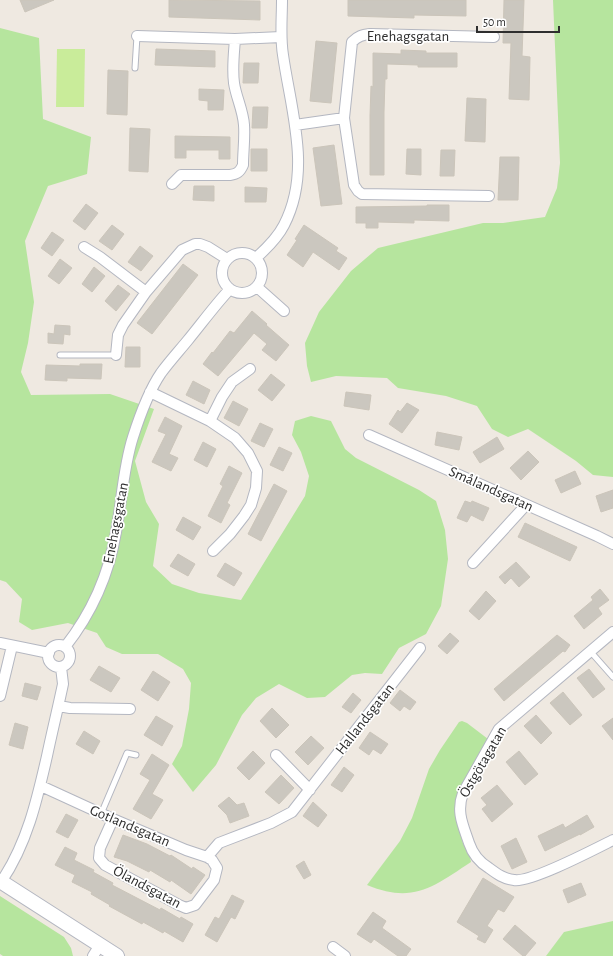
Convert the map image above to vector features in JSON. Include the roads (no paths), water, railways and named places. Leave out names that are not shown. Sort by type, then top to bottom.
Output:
[{"type":"main road","points":[[1,882],[96,951],[117,956]]},
{"type":"street","points":[[256,258],[283,227],[292,207],[298,167],[298,141],[296,125],[282,54],[282,0]]},
{"type":"street","name":"Enehagsgatan","points":[[489,196],[362,194],[354,185],[344,118],[352,42],[357,37],[370,34],[494,37]]},
{"type":"street","points":[[137,36],[235,39],[281,37]]},
{"type":"street","points":[[172,184],[180,175],[230,175],[237,174],[241,170],[243,165],[244,125],[242,111],[234,82],[233,67],[235,39]]},
{"type":"street","points":[[296,125],[344,118]]},
{"type":"street","points":[[116,355],[118,335],[123,324],[146,292],[174,258],[187,247],[195,244],[208,247],[227,259]]},
{"type":"street","points":[[84,247],[100,257],[146,292]]},
{"type":"street","points":[[240,253],[251,254],[256,258],[260,263],[262,272],[260,282],[257,287],[244,293],[230,289],[225,284],[222,273],[223,265],[227,259],[240,253]]},
{"type":"street","points":[[257,287],[284,311]]},
{"type":"street","name":"Enehagsgatan","points":[[65,647],[76,633],[88,613],[105,576],[116,532],[132,438],[150,392],[161,373],[230,289]]},
{"type":"street","points":[[210,421],[232,382],[250,369]]},
{"type":"street","points":[[150,392],[210,421],[235,438],[248,453],[257,471],[256,488],[251,505],[244,516],[213,552]]},
{"type":"street","name":"Smålandsgatan","points":[[369,435],[613,544]]},
{"type":"street","points":[[473,563],[526,505]]},
{"type":"street","name":"Östgötagatan","points":[[613,632],[499,729],[463,793],[460,802],[460,815],[471,849],[478,860],[502,877],[515,881],[541,874],[613,840]]},
{"type":"street","points":[[0,643],[49,653]]},
{"type":"street","points":[[0,696],[12,646]]},
{"type":"street","points":[[54,646],[65,647],[69,652],[70,658],[67,664],[61,667],[51,665],[48,659],[49,653],[54,646]]},
{"type":"street","name":"Hallandsgatan","points":[[207,857],[218,843],[271,823],[292,812],[420,648]]},
{"type":"street","points":[[1,882],[9,871],[22,847],[41,786],[63,684],[61,667]]},
{"type":"street","points":[[58,706],[70,708],[130,708]]},
{"type":"street","points":[[276,755],[310,790]]},
{"type":"street","name":"Gotlandsgatan","points":[[41,786],[112,819],[186,850],[207,857],[212,860],[217,868]]},
{"type":"street","name":"Ölandsgatan","points":[[112,819],[100,848],[99,858],[105,865],[179,905],[186,908],[195,905],[214,880],[217,868]]},
{"type":"street","points":[[333,948],[346,956]]},
{"type":"lane","points":[[135,68],[137,36]]},
{"type":"lane","points":[[60,355],[116,355]]},
{"type":"lane","points":[[590,651],[613,677]]},
{"type":"lane","points":[[102,814],[128,753],[136,755]]}]
